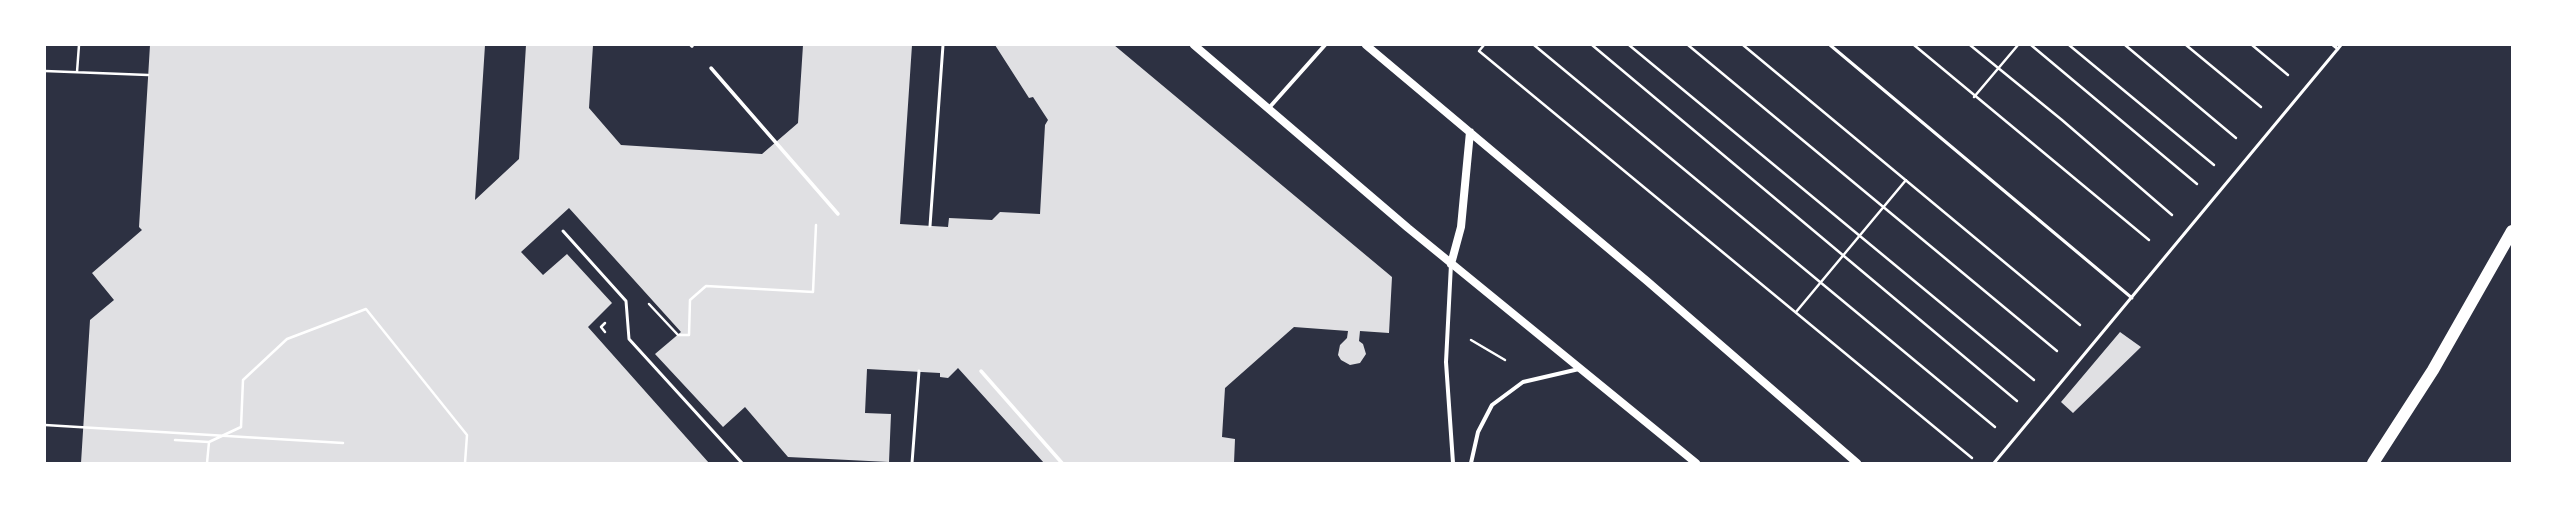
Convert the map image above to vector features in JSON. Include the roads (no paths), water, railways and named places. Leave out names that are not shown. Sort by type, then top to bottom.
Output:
[{"type":"highway","points":[[2373,463],[2434,370],[2512,231]]},
{"type":"main road","points":[[1194,45],[1268,110],[1451,264],[1694,462]]},
{"type":"main road","points":[[1366,45],[1647,281],[1857,463]]},
{"type":"main road","points":[[1451,264],[1461,227],[1470,132]]},
{"type":"street","points":[[1268,110],[1325,45]]},
{"type":"street","points":[[711,68],[838,214]]},
{"type":"street","points":[[1451,264],[1446,362],[1453,463]]},
{"type":"street","points":[[1471,463],[1478,432],[1492,405],[1523,382],[1580,369]]},
{"type":"street","points":[[981,371],[1062,463]]},
{"type":"lane","points":[[930,226],[943,45]]},
{"type":"lane","points":[[1830,45],[2132,298]]},
{"type":"lane","points":[[2333,45],[2338,50]]},
{"type":"lane","points":[[1994,463],[2132,298],[2166,255],[2189,230],[2341,45]]},
{"type":"lane","points":[[563,231],[626,301],[629,340],[742,463]]},
{"type":"lane","points":[[912,463],[919,371]]}]
